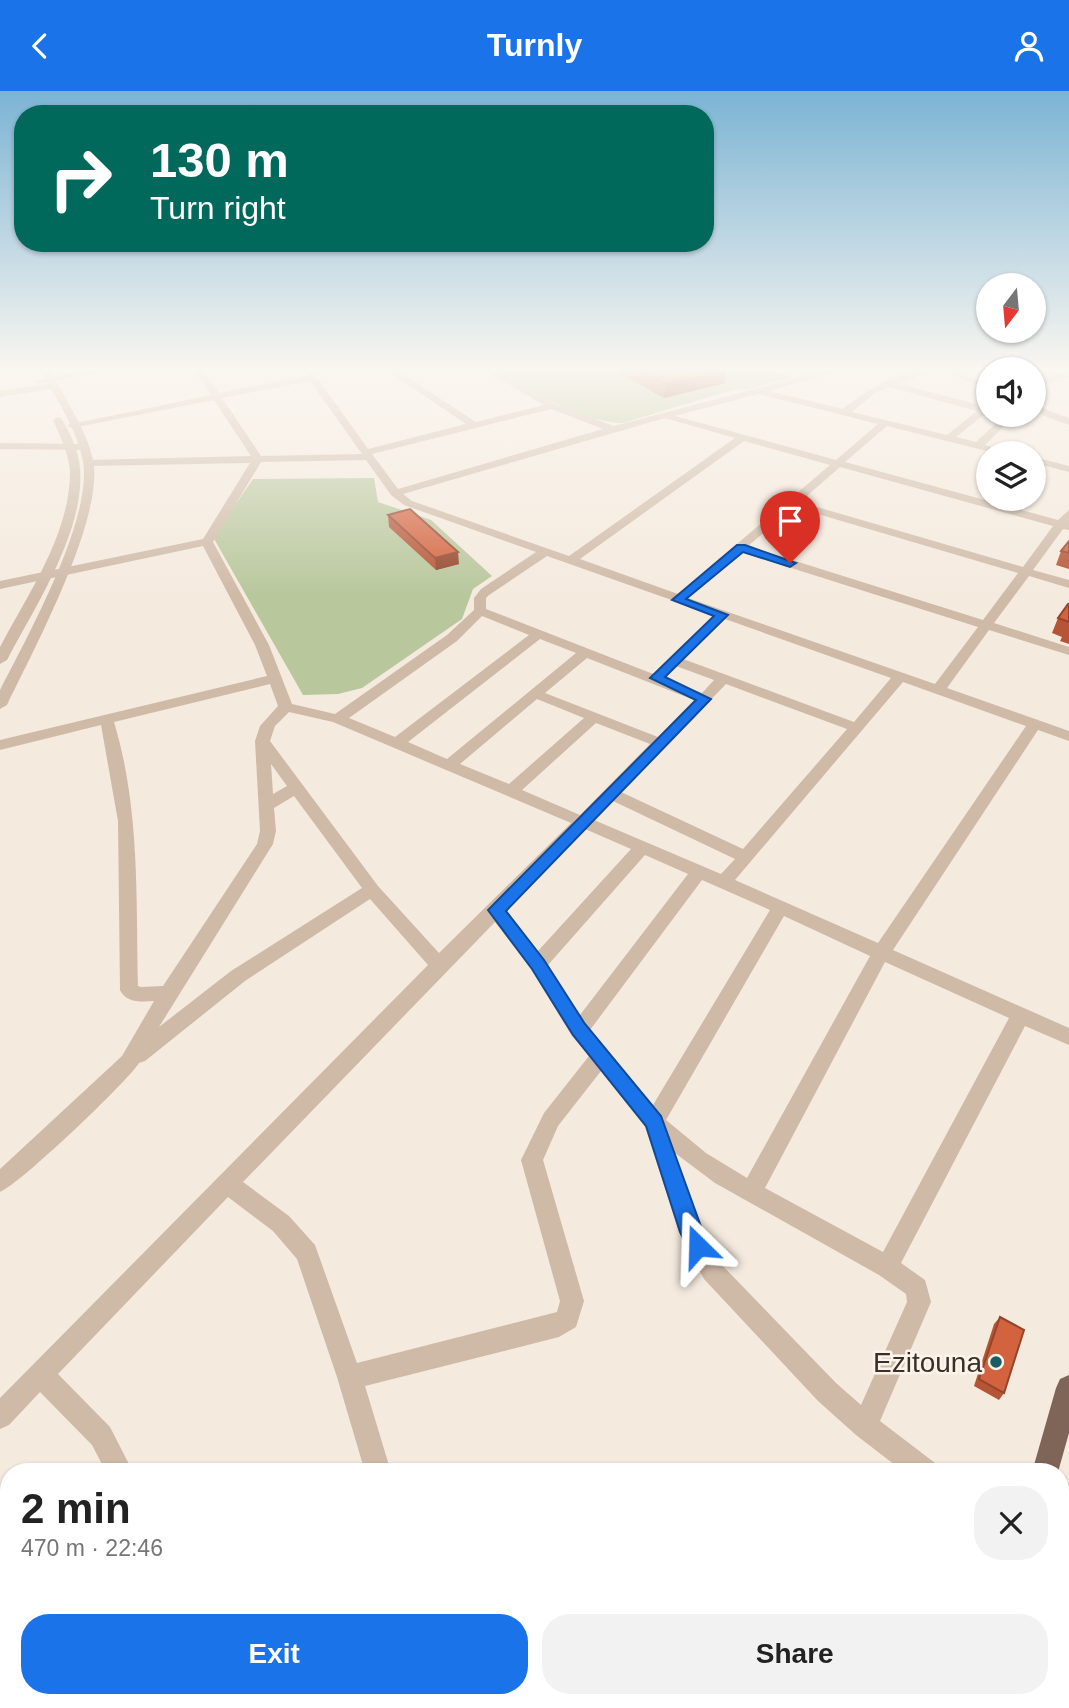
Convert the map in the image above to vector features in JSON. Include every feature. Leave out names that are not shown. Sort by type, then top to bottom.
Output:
[{"type":"main road","points":[[1048,1463],[1069,1388]]},
{"type":"street","points":[[249,444],[258,459]]},
{"type":"street","points":[[362,444],[395,493],[408,503],[1069,736]]},
{"type":"street","points":[[89,463],[369,455],[404,444]]},
{"type":"street","points":[[395,493],[560,444]]},
{"type":"street","points":[[571,560],[733,444]]},
{"type":"street","points":[[776,444],[976,492]]},
{"type":"street","points":[[790,444],[1067,519]]},
{"type":"street","points":[[678,600],[859,444]]},
{"type":"street","points":[[0,446],[82,447],[89,463],[85,508],[59,575],[0,705]]},
{"type":"street","points":[[0,660],[65,527],[73,497],[74,464],[68,447]]},
{"type":"street","points":[[0,585],[59,575],[207,542],[258,459]]},
{"type":"street","points":[[1046,463],[1069,469]]},
{"type":"street","points":[[792,503],[1069,584]]},
{"type":"street","points":[[1041,511],[1067,519]]},
{"type":"street","points":[[938,690],[1067,519]]},
{"type":"street","points":[[207,542],[240,600],[276,678],[286,707]]},
{"type":"street","points":[[741,548],[1069,651]]},
{"type":"street","points":[[338,719],[452,638],[480,611],[480,598],[485,592],[545,552]]},
{"type":"street","points":[[480,611],[705,699]]},
{"type":"street","points":[[657,678],[722,615]]},
{"type":"street","points":[[397,744],[539,633]]},
{"type":"street","points":[[449,765],[587,651]]},
{"type":"street","points":[[673,660],[857,728]]},
{"type":"street","points":[[724,883],[900,677]]},
{"type":"street","points":[[0,745],[276,678]]},
{"type":"street","points":[[0,1416],[42,1376],[439,965],[722,680]]},
{"type":"street","points":[[536,694],[660,743]]},
{"type":"street","points":[[286,707],[338,719],[511,791],[1069,1037]]},
{"type":"street","points":[[129,1062],[169,993],[219,919],[267,839],[262,741],[264,730],[286,707]]},
{"type":"street","points":[[511,791],[594,717]]},
{"type":"street","points":[[106,718],[114,745],[126,821],[129,990],[139,995],[169,993]]},
{"type":"street","points":[[752,1191],[881,953],[1035,724]]},
{"type":"street","points":[[262,741],[372,890],[439,965]]},
{"type":"street","points":[[267,805],[298,787]]},
{"type":"street","points":[[610,793],[746,857]]},
{"type":"street","points":[[538,964],[642,847]]},
{"type":"street","points":[[579,1030],[699,872]]},
{"type":"street","points":[[0,1182],[29,1158],[129,1062],[238,976],[372,890]]},
{"type":"street","points":[[780,908],[654,1122],[691,1232],[705,1260],[721,1281],[794,1359],[864,1426],[914,1463]]},
{"type":"street","points":[[496,910],[538,964],[579,1030],[654,1122],[698,1160],[887,1267],[917,1288],[920,1298],[864,1426]]},
{"type":"street","points":[[887,1267],[1020,1016]]},
{"type":"street","points":[[350,1377],[559,1325],[567,1319],[572,1301],[532,1160],[535,1147],[546,1129],[600,1057]]},
{"type":"street","points":[[228,1184],[280,1221],[300,1240],[307,1253],[350,1377],[375,1463]]},
{"type":"street","points":[[42,1376],[101,1436],[115,1463]]},
{"type":"green space","points":[[374,478],[378,502],[431,520],[492,576],[473,589],[462,619],[362,688],[338,694],[303,695],[213,537],[253,479]]},
{"type":"building","points":[[410,509],[458,552],[435,558],[388,515]]},
{"type":"building","points":[[1069,541],[1069,553],[1061,551]]},
{"type":"building","points":[[1069,604],[1069,622],[1058,618]]},
{"type":"building","name":"Ezitouna","points":[[1000,1317],[1024,1330],[1004,1393],[979,1379]]},
{"type":"place","name":"Ezitouna","points":[[996,1362]]},
{"type":"route","points":[[698,1246],[654,1122],[579,1030],[538,964],[496,910],[705,699],[657,678],[722,615],[678,600],[741,548],[790,563]]}]
